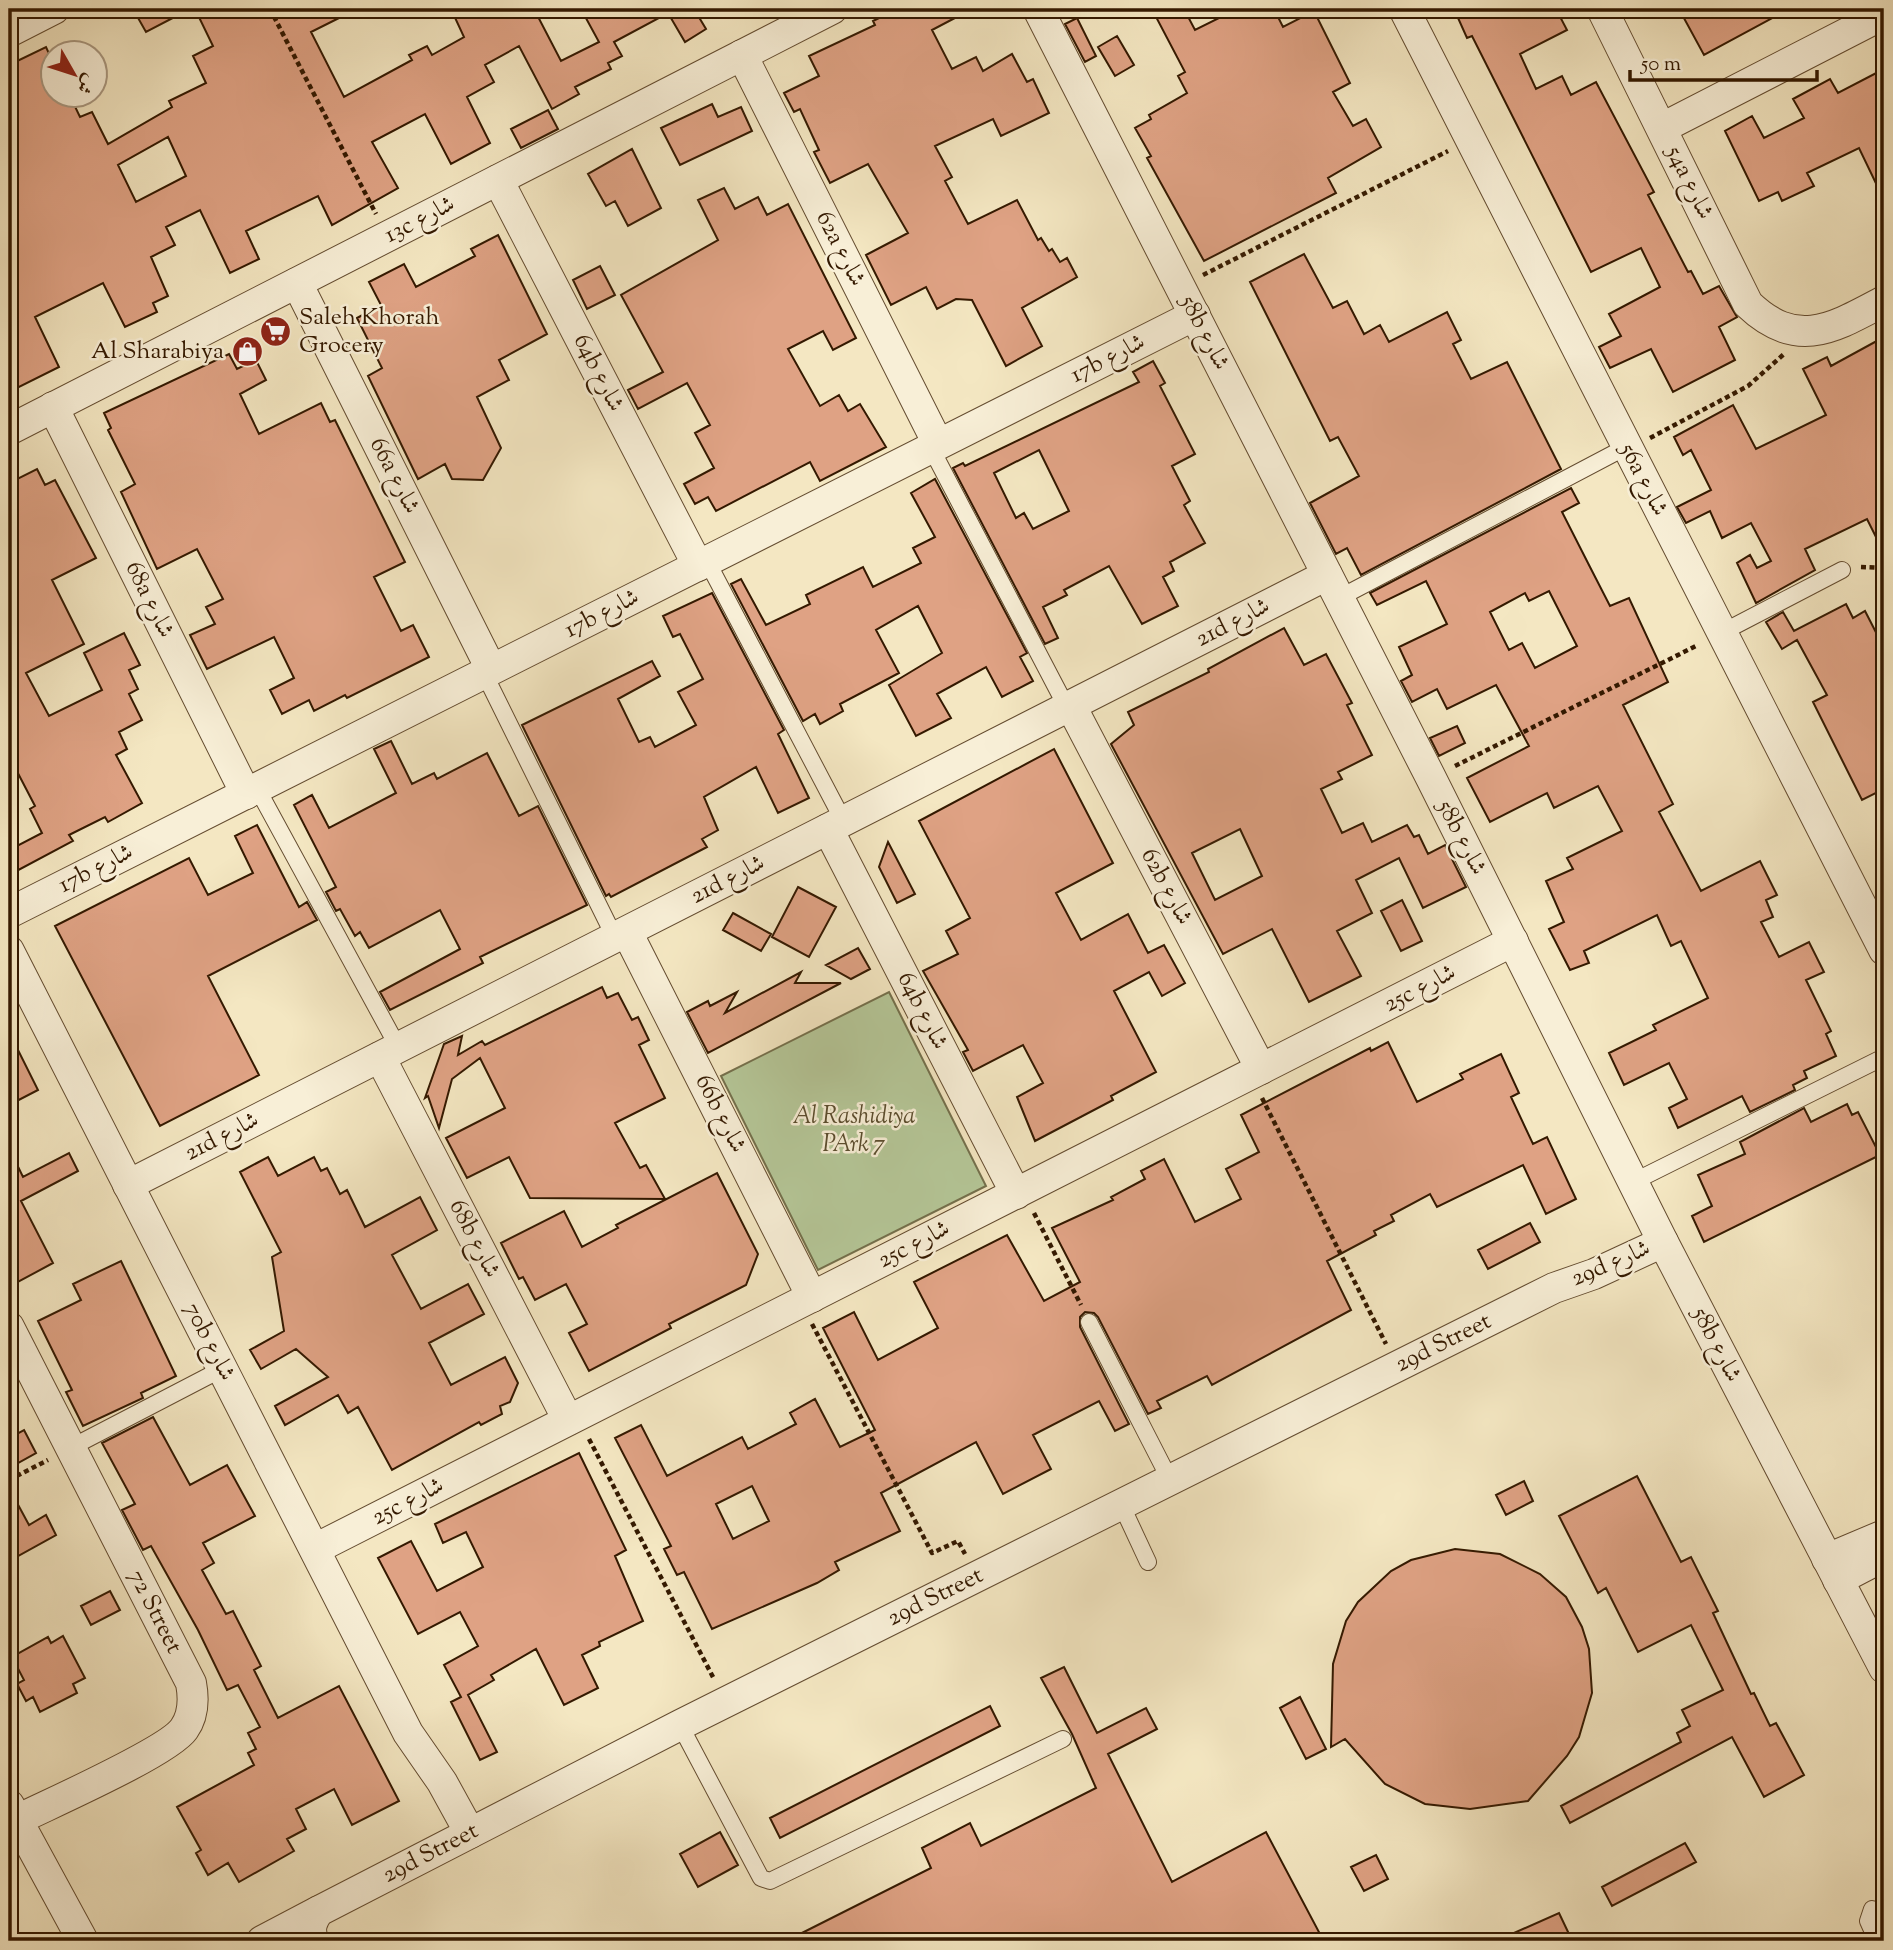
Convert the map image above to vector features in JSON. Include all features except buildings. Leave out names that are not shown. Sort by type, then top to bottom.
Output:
[{"type":"street","points":[[9,32],[54,9]]},
{"type":"street","name":"13c شارع","points":[[9,430],[832,9]]},
{"type":"street","name":"58b شارع","points":[[1038,9],[1431,778],[1659,1233],[1884,1668]]},
{"type":"street","name":"56a شارع","points":[[1404,9],[1884,950]]},
{"type":"street","name":"54a شارع","points":[[1602,9],[1748,304],[1771,322],[1799,333]]},
{"type":"street","points":[[1662,128],[1884,13]]},
{"type":"street","name":"62a شارع","points":[[742,55],[934,446]]},
{"type":"street","name":"64b شارع","points":[[498,180],[702,563]]},
{"type":"street","name":"66a شارع","points":[[297,283],[487,671]]},
{"type":"street","points":[[1799,333],[1840,324],[1884,301]]},
{"type":"street","name":"17b شارع","points":[[9,913],[1195,315]]},
{"type":"street","name":"68a شارع","points":[[53,407],[251,791]]},
{"type":"street","name":"21d شارع","points":[[128,1185],[1069,707],[1333,587]]},
{"type":"street","name":"62b شارع","points":[[1069,707],[1255,1072]]},
{"type":"street","name":"64b شارع","points":[[836,825],[1019,1192]]},
{"type":"street","name":"66b شارع","points":[[621,935],[806,1300]]},
{"type":"street","name":"25c شارع","points":[[315,1549],[1513,941]]},
{"type":"street","name":"70b شارع","points":[[9,951],[408,1733],[442,1782],[462,1837]]},
{"type":"street","name":"68b شارع","points":[[389,1052],[573,1418]]},
{"type":"street","name":"29d شارع","points":[[1553,1288],[1594,1274],[1659,1233]]},
{"type":"street","name":"29d Street","points":[[262,1941],[315,1923],[462,1837],[680,1725],[1553,1288]]},
{"type":"street","name":"72 Street","points":[[9,1327],[191,1683],[193,1707],[185,1728],[171,1742],[13,1813]]},
{"type":"street","points":[[1832,1570],[1884,1535]]},
{"type":"street","points":[[1832,1570],[1884,1556]]},
{"type":"street","points":[[13,1813],[83,1941]]},
{"type":"lane","points":[[934,446],[1069,707]]},
{"type":"lane","points":[[1333,587],[1627,448]]},
{"type":"lane","points":[[702,563],[836,825]]},
{"type":"lane","points":[[1721,633],[1842,570]]},
{"type":"lane","points":[[487,671],[621,935]]},
{"type":"lane","points":[[251,791],[389,1052]]},
{"type":"lane","points":[[1633,1182],[1884,1057]]},
{"type":"lane","points":[[1089,1322],[1170,1480]]},
{"type":"lane","points":[[71,1448],[222,1369]]},
{"type":"lane","points":[[1121,1504],[1148,1562]]},
{"type":"lane","points":[[680,1725],[761,1878],[770,1881],[1063,1739]]},
{"type":"lane","points":[[1877,1941],[1868,1921],[1872,1909],[1884,1919]]},
{"type":"path","points":[[270,9],[388,236]]},
{"type":"path","points":[[1180,286],[1470,140]]},
{"type":"path","points":[[1627,448],[1748,386],[1774,366],[1799,333]]},
{"type":"path","points":[[1431,778],[1721,633]]},
{"type":"path","points":[[1255,1072],[1397,1366]]},
{"type":"path","points":[[1019,1192],[1089,1322]]},
{"type":"path","points":[[806,1300],[932,1553],[958,1541],[976,1577]]},
{"type":"path","points":[[573,1418],[726,1702]]},
{"type":"path","points":[[9,1480],[71,1448]]},
{"type":"green space","name":"Al Rashidiya PArk 7","points":[[889,992],[986,1186],[818,1270],[721,1076]]},
{"type":"place","name":"Saleh Khorah Grocery","points":[[276,332]]},
{"type":"place","name":"Al Sharabiya","points":[[247,352]]}]
